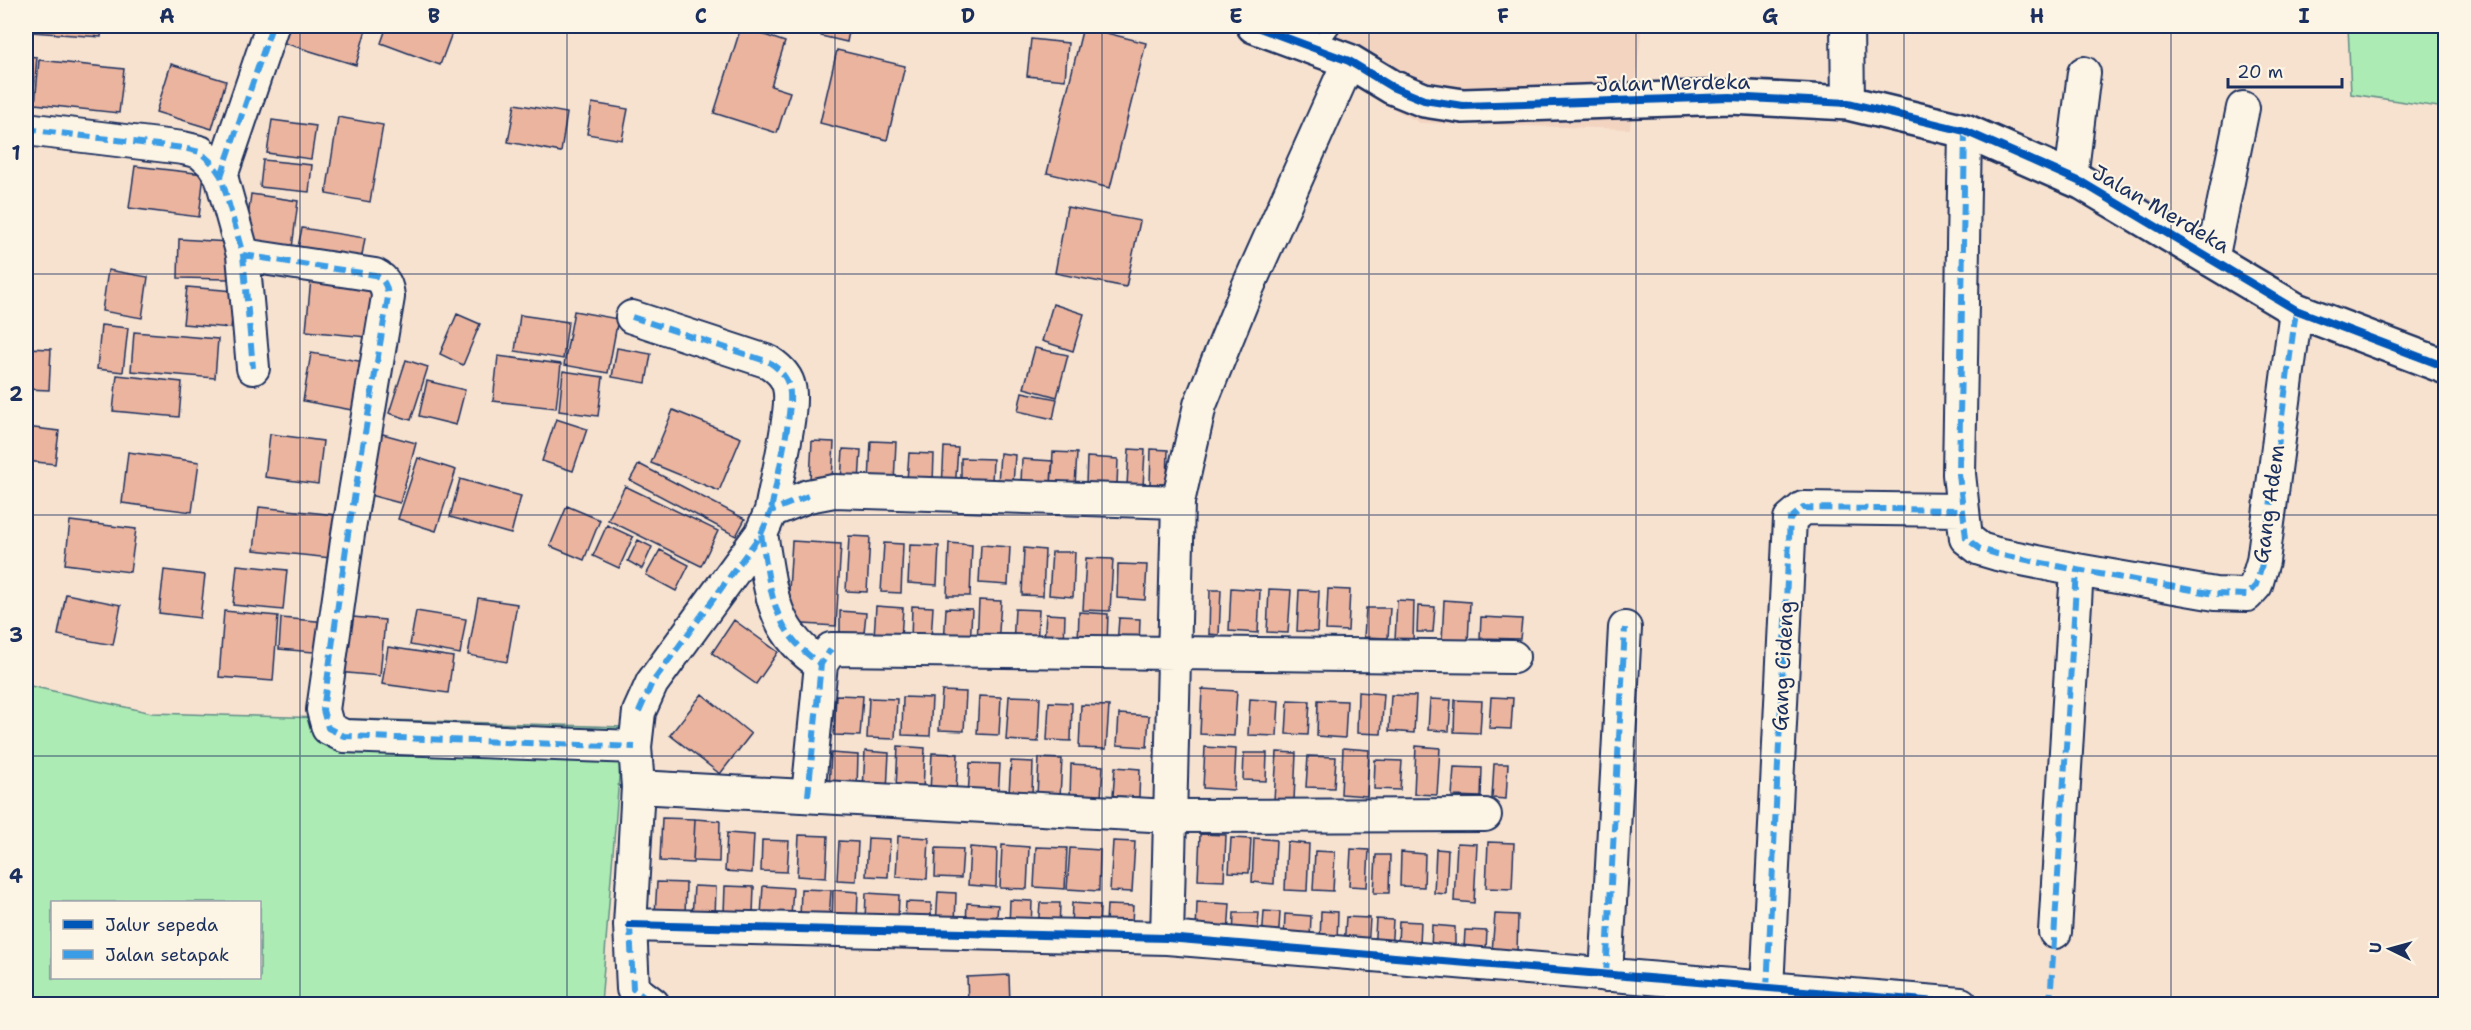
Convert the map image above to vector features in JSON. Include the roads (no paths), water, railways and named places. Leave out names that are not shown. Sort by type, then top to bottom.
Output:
[{"type":"street","points":[[221,176],[272,26]]},
{"type":"street","name":"Jalan Merdeka","points":[[1254,26],[1324,37],[1349,61],[1392,87],[1424,100],[1463,106],[1730,98],[1848,103],[1965,131],[2071,178],[2296,310],[2445,367]]},
{"type":"street","points":[[1847,26],[1848,103]]},
{"type":"street","points":[[1167,938],[1168,816],[1178,502],[1200,405],[1247,289],[1349,61]]},
{"type":"street","points":[[2071,178],[2084,73]]},
{"type":"street","points":[[2211,260],[2243,108]]},
{"type":"street","points":[[26,129],[200,152],[212,163],[221,176],[243,255],[253,368]]},
{"type":"street","points":[[1965,131],[1959,474],[1966,538],[1980,549],[2077,570],[2055,932]]},
{"type":"street","points":[[243,255],[375,275],[382,279],[387,287],[388,297],[348,534],[323,710],[328,728],[344,736],[635,747]]},
{"type":"street","name":"Gang Adem","points":[[2077,570],[2232,596],[2247,595],[2256,585],[2263,561],[2296,310]]},
{"type":"street","points":[[632,317],[769,362],[779,369],[789,386],[790,405],[766,523],[776,614],[803,652],[821,664]]},
{"type":"street","points":[[653,1005],[633,988],[630,925],[638,787],[635,747],[639,712],[652,683],[766,523],[807,496],[834,491],[1178,502]]},
{"type":"street","name":"Gang Cideng","points":[[1767,989],[1790,519],[1803,508],[1962,510]]},
{"type":"street","points":[[1606,975],[1625,628]]},
{"type":"street","points":[[808,796],[821,664],[831,649],[1513,657]]},
{"type":"street","points":[[638,787],[1168,816],[1485,815]]},
{"type":"street","points":[[630,925],[1167,938],[1767,989],[1871,1001],[1961,1005]]}]
